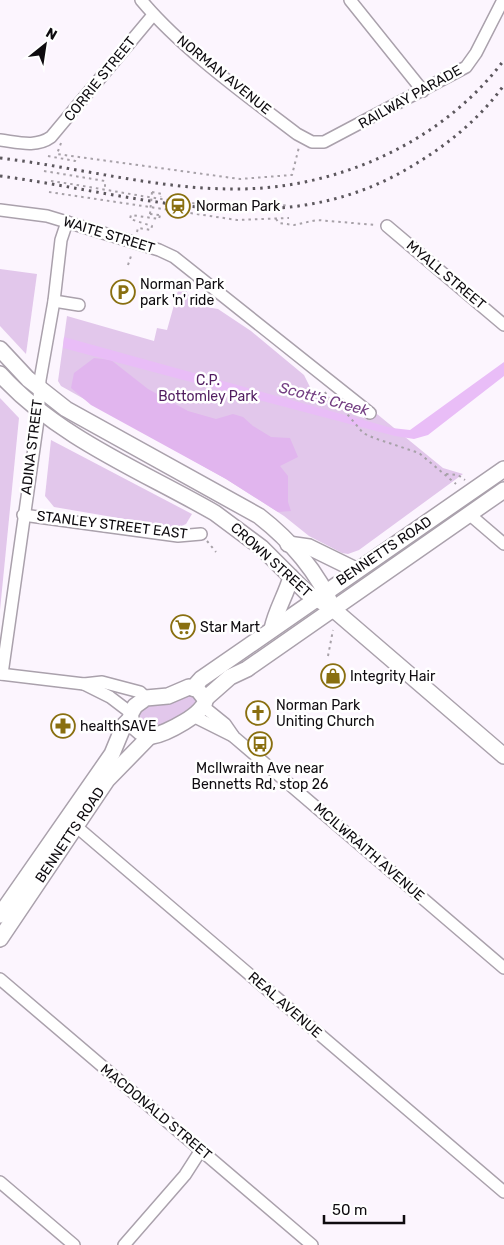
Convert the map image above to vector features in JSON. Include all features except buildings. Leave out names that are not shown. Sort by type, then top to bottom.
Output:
[{"type":"main road","name":"CROWN STREET","points":[[0,349],[39,388],[75,414],[250,510],[267,523],[288,544],[321,595],[333,609]]},
{"type":"main road","name":"CROWN STREET","points":[[0,374],[38,411],[71,433],[215,513],[262,548],[291,577],[321,595]]},
{"type":"main road","name":"BENNETTS ROAD","points":[[193,688],[201,679],[504,468]]},
{"type":"main road","name":"BENNETTS ROAD","points":[[0,915],[71,822],[114,771],[149,736],[156,736],[201,707],[230,677],[247,669],[504,490]]},
{"type":"main road","points":[[288,544],[309,547],[356,570]]},
{"type":"main road","points":[[272,629],[276,610],[286,594],[291,577]]},
{"type":"main road","points":[[333,609],[504,756]]},
{"type":"main road","points":[[146,698],[168,696],[186,688],[193,688],[201,707]]},
{"type":"main road","name":"BENNETTS ROAD","points":[[0,939],[112,754],[124,725],[135,706],[146,698]]},
{"type":"main road","points":[[130,716],[137,730],[149,736]]},
{"type":"street","name":"NORMAN AVENUE","points":[[141,0],[153,15],[214,68],[292,130],[312,142]]},
{"type":"street","points":[[350,0],[423,91]]},
{"type":"street","name":"RAILWAY PARADE","points":[[312,142],[329,140],[458,72],[470,63],[503,0]]},
{"type":"street","name":"CORRIE STREET","points":[[0,140],[31,144],[45,141],[61,126],[153,15]]},
{"type":"street","name":"WAITE STREET","points":[[0,210],[47,216],[166,253],[206,288],[323,381],[370,413]]},
{"type":"street","name":"ADINA STREET","points":[[1,674],[38,411],[39,388],[54,301],[60,240],[67,222]]},
{"type":"street","name":"MYALL STREET","points":[[387,226],[504,325]]},
{"type":"street","points":[[54,301],[79,305]]},
{"type":"street","points":[[469,514],[504,544]]},
{"type":"street","name":"STANLEY STREET EAST","points":[[23,515],[178,536],[201,534]]},
{"type":"street","points":[[1,674],[84,684],[102,682],[118,684],[140,692],[146,698]]},
{"type":"street","points":[[84,684],[110,697],[130,716]]},
{"type":"street","name":"MCILWRAITH AVENUE","points":[[201,707],[225,724],[234,737],[504,968]]},
{"type":"street","name":"REAL AVENUE","points":[[71,822],[504,1192]]},
{"type":"street","name":"MACDONALD STREET","points":[[0,979],[312,1245]]},
{"type":"street","points":[[124,1245],[185,1175],[201,1150]]},
{"type":"street","points":[[0,1182],[74,1245]]},
{"type":"path","points":[[61,143],[57,154],[240,179],[292,175],[300,146]]},
{"type":"path","points":[[48,156],[75,161],[76,157]]},
{"type":"path","points":[[44,171],[105,181],[105,188]]},
{"type":"path","points":[[52,181],[206,205],[232,207],[288,205]]},
{"type":"path","points":[[49,192],[237,220],[289,218]]},
{"type":"path","points":[[160,215],[150,214],[152,192],[162,194],[161,198]]},
{"type":"path","points":[[137,233],[138,228],[151,230],[152,226],[130,219],[131,215],[158,219],[160,210]]},
{"type":"path","points":[[276,219],[279,223],[286,224],[317,220],[358,222],[387,226]]},
{"type":"path","points":[[128,265],[132,251]]},
{"type":"path","points":[[323,381],[328,398],[343,409],[363,432],[374,438],[419,453],[456,484]]},
{"type":"path","points":[[445,474],[458,475],[467,481]]},
{"type":"path","points":[[328,656],[333,630]]},
{"type":"green space","points":[[0,269],[37,274],[26,354],[0,326]]},
{"type":"green space","name":"C.P. Bottomley Park","points":[[181,280],[195,305],[218,309],[251,331],[304,375],[315,392],[333,398],[357,416],[371,420],[377,414],[443,468],[463,474],[359,550],[348,554],[342,553],[309,536],[284,516],[226,479],[61,386],[58,381],[67,316],[154,341],[157,328],[167,330]]},
{"type":"green space","points":[[0,398],[19,418],[0,610]]},
{"type":"green space","points":[[51,440],[192,514],[186,524],[177,528],[54,507],[45,496]]},
{"type":"green space","points":[[187,694],[196,696],[199,705],[157,730],[148,731],[137,721],[140,708]]},
{"type":"shaded area","points":[[64,337],[392,428],[410,430],[504,362],[504,376],[428,435],[414,439],[395,436],[63,348]]},
{"type":"shaded area","points":[[94,358],[111,360],[148,389],[188,411],[216,419],[233,414],[243,417],[253,426],[271,437],[290,438],[298,457],[280,466],[288,476],[288,502],[291,511],[278,512],[226,479],[91,405],[71,388],[74,373]]},
{"type":"railway","points":[[0,158],[146,182],[204,188],[271,187],[310,181],[347,171],[384,156],[418,138],[450,115],[479,89],[504,60]]},
{"type":"railway","points":[[0,176],[107,194],[212,208],[264,209],[316,203],[367,188],[417,163],[441,147],[464,128],[485,108],[504,85]]},
{"type":"place","name":"Norman Park","points":[[178,206]]},
{"type":"place","name":"Norman Park park 'n' ride","points":[[123,292]]},
{"type":"place","name":"Star Mart","points":[[183,627]]},
{"type":"place","name":"Integrity Hair","points":[[333,676]]},
{"type":"place","name":"Norman Park Uniting Church","points":[[258,713]]},
{"type":"place","name":"healthSAVE","points":[[63,726]]},
{"type":"place","name":"McIlwraith Ave near Bennetts Rd, stop 26","points":[[260,744]]},
{"type":"water label","name":"Scott's Creek","points":[[324,399]]}]
